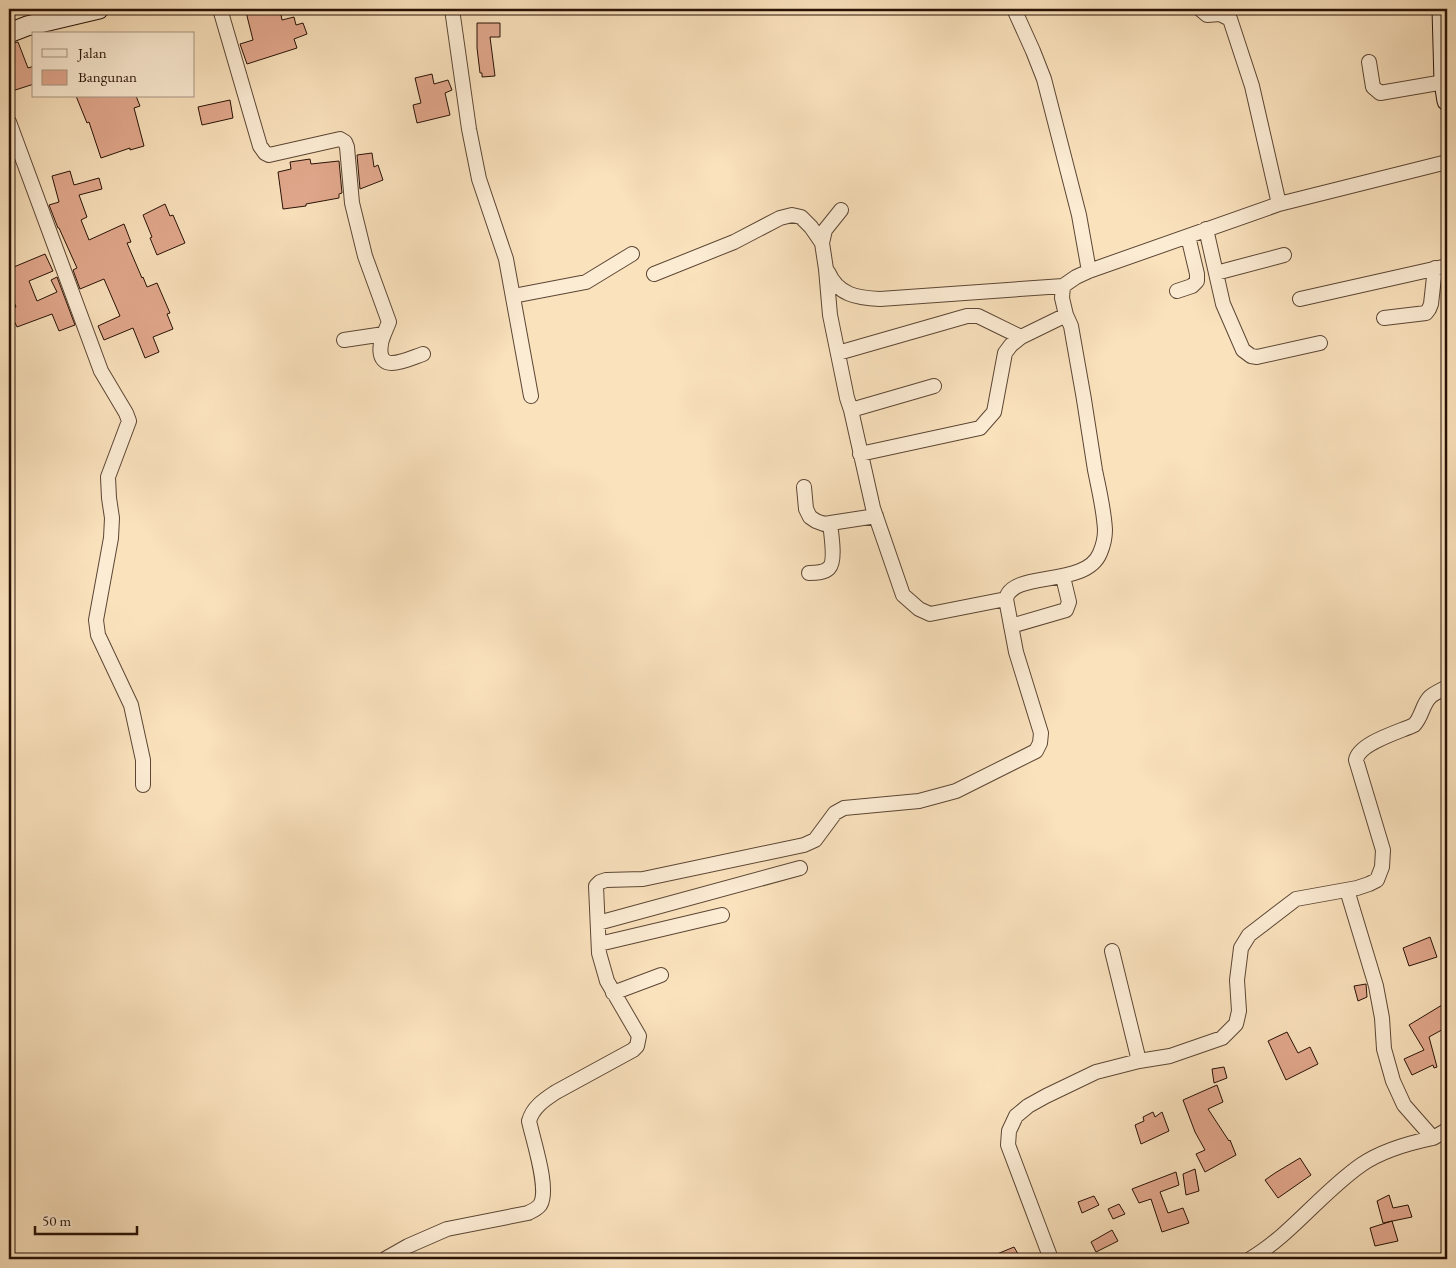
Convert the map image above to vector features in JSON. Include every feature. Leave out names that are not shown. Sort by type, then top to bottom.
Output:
[{"type":"street","points":[[9,33],[99,9]]},
{"type":"street","points":[[220,9],[260,146],[265,153],[269,155],[340,139],[347,147],[352,202],[365,256],[389,322],[380,352],[382,359],[392,363],[423,354]]},
{"type":"street","points":[[452,9],[469,128],[479,179],[506,259],[531,396]]},
{"type":"street","points":[[1014,9],[1044,79],[1079,215],[1089,271]]},
{"type":"street","points":[[1200,9],[1207,15],[1220,14],[1230,19],[1252,86],[1279,204]]},
{"type":"street","points":[[1442,9],[1444,82],[1447,101]]},
{"type":"street","points":[[1369,62],[1373,87],[1380,93],[1444,82]]},
{"type":"street","points":[[9,122],[101,371],[129,421],[108,477],[112,518],[111,538],[96,620],[98,634],[131,705],[143,760],[143,785]]},
{"type":"street","points":[[826,269],[831,280],[843,291],[857,298],[880,299],[1063,286],[1089,271],[1279,204],[1447,162]]},
{"type":"street","points":[[841,210],[825,230],[822,243],[830,315],[847,398],[852,410],[860,454],[876,516],[903,595],[919,609],[930,614],[1006,599]]},
{"type":"street","points":[[654,274],[734,242],[780,218],[792,215],[801,217],[822,243]]},
{"type":"street","points":[[1206,230],[1223,304],[1243,350],[1251,356],[1257,357],[1320,343]]},
{"type":"street","points":[[1177,291],[1192,286],[1197,281],[1188,236]]},
{"type":"street","points":[[512,296],[586,282],[632,254]]},
{"type":"street","points":[[1216,273],[1284,255]]},
{"type":"street","points":[[1300,299],[1441,267],[1431,304],[1426,313],[1384,318]]},
{"type":"street","points":[[384,1259],[447,1229],[528,1213],[536,1209],[541,1204],[544,1188],[529,1121],[531,1114],[544,1100],[633,1050],[639,1041],[636,1029],[613,993],[602,962],[599,944],[596,886],[600,882],[643,879],[804,845],[815,840],[835,813],[844,808],[919,801],[956,791],[1036,751],[1040,743],[1041,733],[1016,652],[1006,599],[1013,589],[1021,584],[1064,577],[1087,568],[1095,562],[1100,554],[1105,532],[1071,326],[1062,298],[1063,286]]},
{"type":"street","points":[[860,454],[980,428],[994,412],[998,398],[1001,365],[1004,353],[1010,345],[1020,337],[1066,314]]},
{"type":"street","points":[[838,353],[967,316],[978,316],[1020,337]]},
{"type":"street","points":[[344,340],[384,334]]},
{"type":"street","points":[[852,410],[934,386]]},
{"type":"street","points":[[804,487],[806,509],[810,517],[824,524],[876,516]]},
{"type":"street","points":[[809,573],[821,572],[829,568],[833,561],[830,523]]},
{"type":"street","points":[[1011,626],[1066,610],[1069,602],[1064,577]]},
{"type":"street","points":[[1052,1259],[1008,1145],[1009,1131],[1016,1116],[1028,1106],[1046,1096],[1096,1072],[1139,1061],[1170,1056],[1222,1038],[1236,1024],[1239,1011],[1237,980],[1241,948],[1249,934],[1296,899],[1347,890],[1377,880],[1382,867],[1383,850],[1356,760],[1357,755],[1361,750],[1376,741],[1414,725],[1418,721],[1430,696],[1447,687]]},
{"type":"street","points":[[598,923],[800,868]]},
{"type":"street","points":[[1347,890],[1376,986],[1382,1018],[1384,1049],[1393,1081],[1404,1105],[1414,1119],[1433,1138]]},
{"type":"street","points":[[599,944],[722,915]]},
{"type":"street","points":[[1112,951],[1139,1061]]},
{"type":"street","points":[[613,993],[661,975]]},
{"type":"street","points":[[1250,1259],[1292,1229],[1344,1178],[1363,1164],[1388,1152],[1418,1141],[1433,1138],[1447,1130]]},
{"type":"building","points":[[259,9],[280,9],[282,20],[294,17],[296,25],[303,23],[307,34],[294,39],[297,48],[247,64],[240,44],[253,40],[246,12]]},
{"type":"building","points":[[477,23],[500,23],[500,37],[490,37],[495,76],[482,77],[482,73],[480,73]]},
{"type":"building","points":[[18,42],[28,68],[32,67],[32,85],[9,92],[9,44]]},
{"type":"building","points":[[432,74],[434,84],[448,80],[452,90],[445,93],[450,115],[417,123],[413,105],[421,103],[415,78]]},
{"type":"building","points":[[77,98],[137,98],[140,106],[134,108],[144,146],[130,150],[130,148],[101,158],[89,122],[87,123]]},
{"type":"building","points":[[230,100],[233,118],[202,125],[198,107]]},
{"type":"building","points":[[372,153],[374,167],[378,165],[383,180],[360,189],[357,155]]},
{"type":"building","points":[[310,159],[311,164],[339,161],[342,193],[339,194],[339,198],[283,209],[278,172],[291,169],[290,162]]},
{"type":"building","points":[[70,171],[74,185],[99,178],[102,189],[79,195],[87,217],[81,220],[89,240],[124,224],[131,242],[127,243],[147,287],[157,283],[170,313],[167,314],[173,329],[153,337],[159,352],[145,358],[133,328],[104,340],[98,326],[120,316],[104,279],[80,289],[73,270],[77,268],[49,205],[59,202],[52,176]]},
{"type":"building","points":[[165,204],[170,216],[173,215],[185,243],[157,255],[143,215]]},
{"type":"building","points":[[45,254],[53,271],[29,281],[37,301],[57,292],[51,280],[57,277],[75,325],[59,331],[52,314],[17,327],[9,310],[16,307],[9,289],[9,269]]},
{"type":"building","points":[[1430,937],[1437,957],[1409,966],[1403,948]]},
{"type":"building","points":[[1366,984],[1367,997],[1358,1001],[1354,986]]},
{"type":"building","points":[[1447,1002],[1447,1027],[1429,1037],[1437,1067],[1434,1068],[1433,1065],[1412,1075],[1404,1059],[1424,1050],[1409,1025]]},
{"type":"building","points":[[1287,1032],[1298,1053],[1310,1047],[1318,1064],[1286,1080],[1268,1041]]},
{"type":"building","points":[[1224,1067],[1227,1078],[1214,1083],[1212,1069]]},
{"type":"building","points":[[1217,1085],[1223,1102],[1208,1109],[1230,1140],[1236,1155],[1205,1172],[1196,1154],[1205,1150],[1195,1132],[1183,1100]]},
{"type":"building","points":[[1153,1112],[1155,1117],[1162,1112],[1169,1131],[1141,1144],[1135,1125],[1144,1121],[1143,1117]]},
{"type":"building","points":[[1300,1158],[1311,1175],[1278,1198],[1265,1180]]},
{"type":"building","points":[[1195,1169],[1199,1191],[1186,1195],[1183,1174]]},
{"type":"building","points":[[1176,1172],[1179,1185],[1160,1192],[1168,1213],[1183,1208],[1189,1223],[1162,1232],[1151,1199],[1139,1203],[1132,1189]]},
{"type":"building","points":[[1389,1195],[1393,1208],[1408,1205],[1412,1217],[1383,1223],[1377,1201]]},
{"type":"building","points":[[1094,1196],[1099,1205],[1082,1213],[1078,1202]]},
{"type":"building","points":[[1119,1204],[1125,1214],[1113,1219],[1108,1209]]},
{"type":"building","points":[[1392,1221],[1398,1241],[1375,1246],[1370,1228]]},
{"type":"building","points":[[1112,1230],[1118,1241],[1096,1252],[1091,1242]]},
{"type":"building","points":[[1014,1247],[1021,1259],[985,1259]]}]
